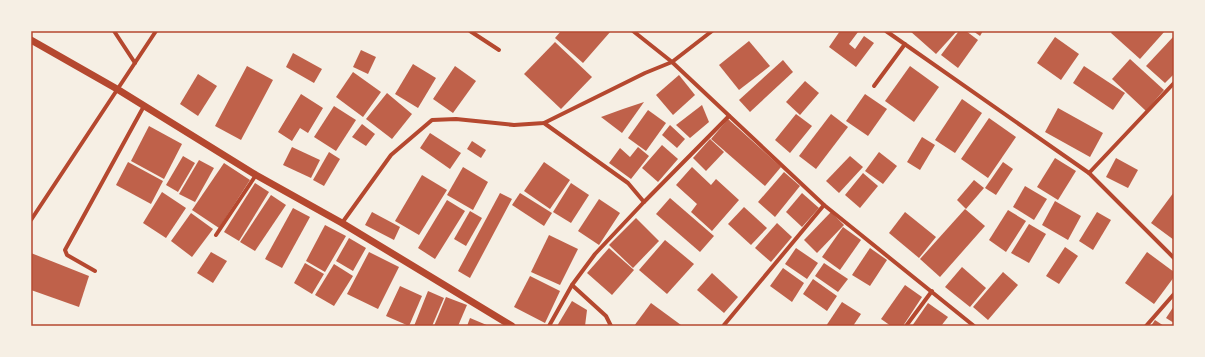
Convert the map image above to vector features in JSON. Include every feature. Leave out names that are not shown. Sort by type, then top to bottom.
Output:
[{"type":"street","points":[[114,31],[135,63]]},
{"type":"street","points":[[31,220],[156,31]]},
{"type":"street","points":[[470,31],[499,50]]},
{"type":"street","points":[[633,31],[672,62],[824,204],[974,326]]},
{"type":"street","points":[[342,223],[390,155],[432,120],[456,119],[514,125],[544,123],[645,73],[672,62],[712,31]]},
{"type":"street","points":[[886,31],[1089,173],[1174,258]]},
{"type":"street","points":[[31,40],[117,89],[256,175],[342,223],[512,326]]},
{"type":"street","points":[[874,86],[905,44]]},
{"type":"street","points":[[1089,173],[1174,83]]},
{"type":"street","points":[[95,271],[67,255],[65,250],[144,106]]},
{"type":"street","points":[[549,326],[572,285],[595,254],[729,116]]},
{"type":"street","points":[[544,123],[628,183],[644,202]]},
{"type":"street","points":[[216,235],[256,175]]},
{"type":"street","points":[[724,325],[824,204]]},
{"type":"street","points":[[572,285],[606,316],[611,326]]},
{"type":"street","points":[[906,326],[932,291]]},
{"type":"street","points":[[1146,326],[1174,294]]},
{"type":"building","points":[[561,31],[611,31],[583,63],[555,38]]},
{"type":"building","points":[[840,31],[858,32],[849,44],[855,49],[864,36],[874,43],[856,67],[829,47]]},
{"type":"building","points":[[910,31],[957,31],[936,54]]},
{"type":"building","points":[[959,31],[966,31],[978,40],[958,68],[941,55]]},
{"type":"building","points":[[973,31],[983,31],[980,36]]},
{"type":"building","points":[[1112,31],[1165,31],[1140,59],[1111,33]]},
{"type":"building","points":[[1174,36],[1174,74],[1165,83],[1146,66]]},
{"type":"building","points":[[1055,37],[1079,54],[1061,80],[1037,63]]},
{"type":"building","points":[[749,41],[770,66],[739,90],[719,65]]},
{"type":"building","points":[[555,42],[592,77],[561,109],[524,74]]},
{"type":"building","points":[[361,50],[376,57],[368,74],[353,67]]},
{"type":"building","points":[[293,53],[322,69],[314,83],[286,67]]},
{"type":"building","points":[[1130,59],[1164,90],[1146,111],[1112,79]]},
{"type":"building","points":[[783,60],[793,72],[750,112],[739,100]]},
{"type":"building","points":[[413,64],[436,78],[418,108],[395,94]]},
{"type":"building","points":[[247,66],[273,80],[241,140],[215,126]]},
{"type":"building","points":[[455,66],[476,81],[453,113],[433,99]]},
{"type":"building","points":[[910,66],[939,87],[914,122],[885,101]]},
{"type":"building","points":[[1084,66],[1125,93],[1113,110],[1073,83]]},
{"type":"building","points":[[353,72],[381,92],[363,117],[336,97]]},
{"type":"building","points":[[198,74],[217,86],[198,116],[180,104]]},
{"type":"building","points":[[679,75],[695,95],[673,115],[656,95]]},
{"type":"building","points":[[805,81],[819,93],[800,115],[786,102]]},
{"type":"building","points":[[387,93],[412,114],[392,139],[366,119]]},
{"type":"building","points":[[301,94],[323,108],[308,133],[300,128],[292,141],[278,132]]},
{"type":"building","points":[[865,94],[887,109],[868,136],[846,121]]},
{"type":"building","points":[[962,99],[982,113],[955,153],[935,140]]},
{"type":"building","points":[[644,102],[622,133],[601,117],[623,109]]},
{"type":"building","points":[[702,105],[709,122],[690,138],[676,125]]},
{"type":"building","points":[[334,106],[356,120],[336,151],[314,137]]},
{"type":"building","points":[[1058,108],[1103,133],[1090,157],[1045,132]]},
{"type":"building","points":[[648,110],[666,123],[646,151],[628,138]]},
{"type":"building","points":[[796,114],[812,126],[790,153],[775,140]]},
{"type":"building","points":[[831,114],[848,127],[816,169],[799,156]]},
{"type":"building","points":[[989,118],[1016,137],[988,178],[961,159]]},
{"type":"building","points":[[728,119],[781,167],[765,186],[711,139]]},
{"type":"building","points":[[362,124],[375,134],[366,146],[352,137]]},
{"type":"building","points":[[670,125],[685,139],[677,148],[662,135]]},
{"type":"building","points":[[149,126],[182,144],[164,179],[131,161]]},
{"type":"building","points":[[430,133],[461,153],[450,169],[420,148]]},
{"type":"building","points":[[922,137],[935,145],[920,170],[907,162]]},
{"type":"building","points":[[710,139],[724,152],[706,171],[693,158]]},
{"type":"building","points":[[472,141],[486,150],[481,158],[467,149]]},
{"type":"building","points":[[662,145],[678,159],[658,182],[642,168]]},
{"type":"building","points":[[292,147],[320,160],[311,178],[283,165]]},
{"type":"building","points":[[638,147],[649,156],[631,179],[609,163],[620,148],[630,157]]},
{"type":"building","points":[[329,152],[340,159],[324,186],[313,180]]},
{"type":"building","points":[[879,152],[897,166],[883,184],[865,171]]},
{"type":"building","points":[[183,156],[195,163],[178,192],[166,185]]},
{"type":"building","points":[[850,156],[863,167],[839,193],[826,181]]},
{"type":"building","points":[[1055,158],[1076,171],[1058,200],[1037,187]]},
{"type":"building","points":[[1116,158],[1138,170],[1128,188],[1106,177]]},
{"type":"building","points":[[199,160],[214,168],[195,202],[179,194]]},
{"type":"building","points":[[128,162],[163,181],[151,204],[116,185]]},
{"type":"building","points":[[544,162],[570,180],[550,209],[524,191]]},
{"type":"building","points":[[1003,162],[1013,169],[996,195],[985,188]]},
{"type":"building","points":[[224,163],[250,180],[219,228],[192,210]]},
{"type":"building","points":[[463,167],[488,182],[473,210],[447,195]]},
{"type":"building","points":[[692,167],[711,185],[716,179],[739,200],[712,231],[691,212],[697,204],[676,185]]},
{"type":"building","points":[[784,172],[800,186],[775,217],[758,202]]},
{"type":"building","points":[[863,173],[878,186],[860,208],[845,195]]},
{"type":"building","points":[[422,175],[447,190],[419,235],[395,221]]},
{"type":"building","points":[[974,180],[984,188],[966,209],[957,200]]},
{"type":"building","points":[[255,183],[269,192],[239,241],[224,232]]},
{"type":"building","points":[[571,183],[589,195],[571,223],[553,212]]},
{"type":"building","points":[[1025,186],[1047,199],[1034,220],[1013,207]]},
{"type":"building","points":[[162,192],[186,208],[166,238],[143,223]]},
{"type":"building","points":[[1174,192],[1174,240],[1151,223]]},
{"type":"building","points":[[500,193],[512,199],[470,278],[458,271]]},
{"type":"building","points":[[520,193],[552,213],[544,226],[512,205]]},
{"type":"building","points":[[802,193],[819,208],[802,227],[786,212]]},
{"type":"building","points":[[271,195],[286,205],[255,251],[240,242]]},
{"type":"building","points":[[670,198],[714,236],[700,252],[656,214]]},
{"type":"building","points":[[599,199],[620,213],[599,245],[578,231]]},
{"type":"building","points":[[447,200],[465,211],[435,259],[418,248]]},
{"type":"building","points":[[1055,201],[1081,216],[1068,240],[1042,225]]},
{"type":"building","points":[[744,207],[767,228],[751,245],[728,224]]},
{"type":"building","points":[[293,208],[310,217],[282,268],[265,259]]},
{"type":"building","points":[[965,209],[985,226],[940,277],[920,259]]},
{"type":"building","points":[[1008,210],[1026,221],[1006,252],[989,240]]},
{"type":"building","points":[[470,211],[482,218],[466,246],[454,239]]},
{"type":"building","points":[[372,212],[400,227],[394,240],[365,225]]},
{"type":"building","points":[[831,212],[844,225],[817,253],[804,240]]},
{"type":"building","points":[[905,212],[936,237],[919,258],[889,233]]},
{"type":"building","points":[[1097,212],[1111,220],[1093,250],[1079,241]]},
{"type":"building","points":[[191,213],[213,229],[192,257],[171,241]]},
{"type":"building","points":[[636,218],[659,241],[633,268],[609,245]]},
{"type":"building","points":[[777,223],[792,237],[771,262],[755,248]]},
{"type":"building","points":[[1029,224],[1046,234],[1029,263],[1011,253]]},
{"type":"building","points":[[325,225],[346,236],[325,272],[306,261]]},
{"type":"building","points":[[843,227],[861,240],[840,270],[822,257]]},
{"type":"building","points":[[549,235],[578,249],[560,285],[531,272]]},
{"type":"building","points":[[349,238],[366,248],[353,271],[336,261]]},
{"type":"building","points":[[665,240],[694,264],[667,294],[639,270]]},
{"type":"building","points":[[1065,247],[1078,256],[1059,284],[1046,276]]},
{"type":"building","points":[[609,248],[634,270],[612,295],[587,273]]},
{"type":"building","points":[[796,248],[818,263],[807,279],[785,264]]},
{"type":"building","points":[[870,248],[887,260],[870,286],[852,275]]},
{"type":"building","points":[[211,252],[227,261],[213,283],[197,273]]},
{"type":"building","points":[[369,252],[399,267],[378,309],[347,294]]},
{"type":"building","points":[[1147,252],[1174,272],[1174,277],[1154,304],[1125,283]]},
{"type":"building","points":[[31,253],[89,276],[79,307],[31,290]]},
{"type":"building","points":[[305,263],[324,274],[312,294],[294,283]]},
{"type":"building","points":[[824,263],[848,279],[838,292],[815,276]]},
{"type":"building","points":[[334,264],[353,276],[334,306],[315,295]]},
{"type":"building","points":[[962,267],[986,288],[970,307],[945,287]]},
{"type":"building","points":[[783,268],[804,283],[792,302],[770,286]]},
{"type":"building","points":[[1003,272],[1018,285],[988,320],[973,307]]},
{"type":"building","points":[[712,273],[738,297],[724,313],[697,290]]},
{"type":"building","points":[[530,276],[560,291],[545,323],[514,307]]},
{"type":"building","points":[[813,279],[837,296],[827,311],[803,294]]},
{"type":"building","points":[[905,285],[922,297],[903,326],[891,326],[881,319]]},
{"type":"building","points":[[400,286],[422,296],[409,326],[386,316]]},
{"type":"building","points":[[428,291],[444,298],[432,326],[414,326]]},
{"type":"building","points":[[446,297],[467,305],[458,326],[434,326]]},
{"type":"building","points":[[572,301],[587,310],[585,326],[557,326]]},
{"type":"building","points":[[842,302],[861,314],[853,326],[826,326]]},
{"type":"building","points":[[651,303],[681,325],[634,326]]},
{"type":"building","points":[[928,303],[948,317],[941,326],[912,326]]},
{"type":"building","points":[[1174,306],[1174,323],[1166,318]]},
{"type":"building","points":[[470,318],[489,326],[467,326]]},
{"type":"building","points":[[1155,320],[1164,326],[1151,326]]}]
